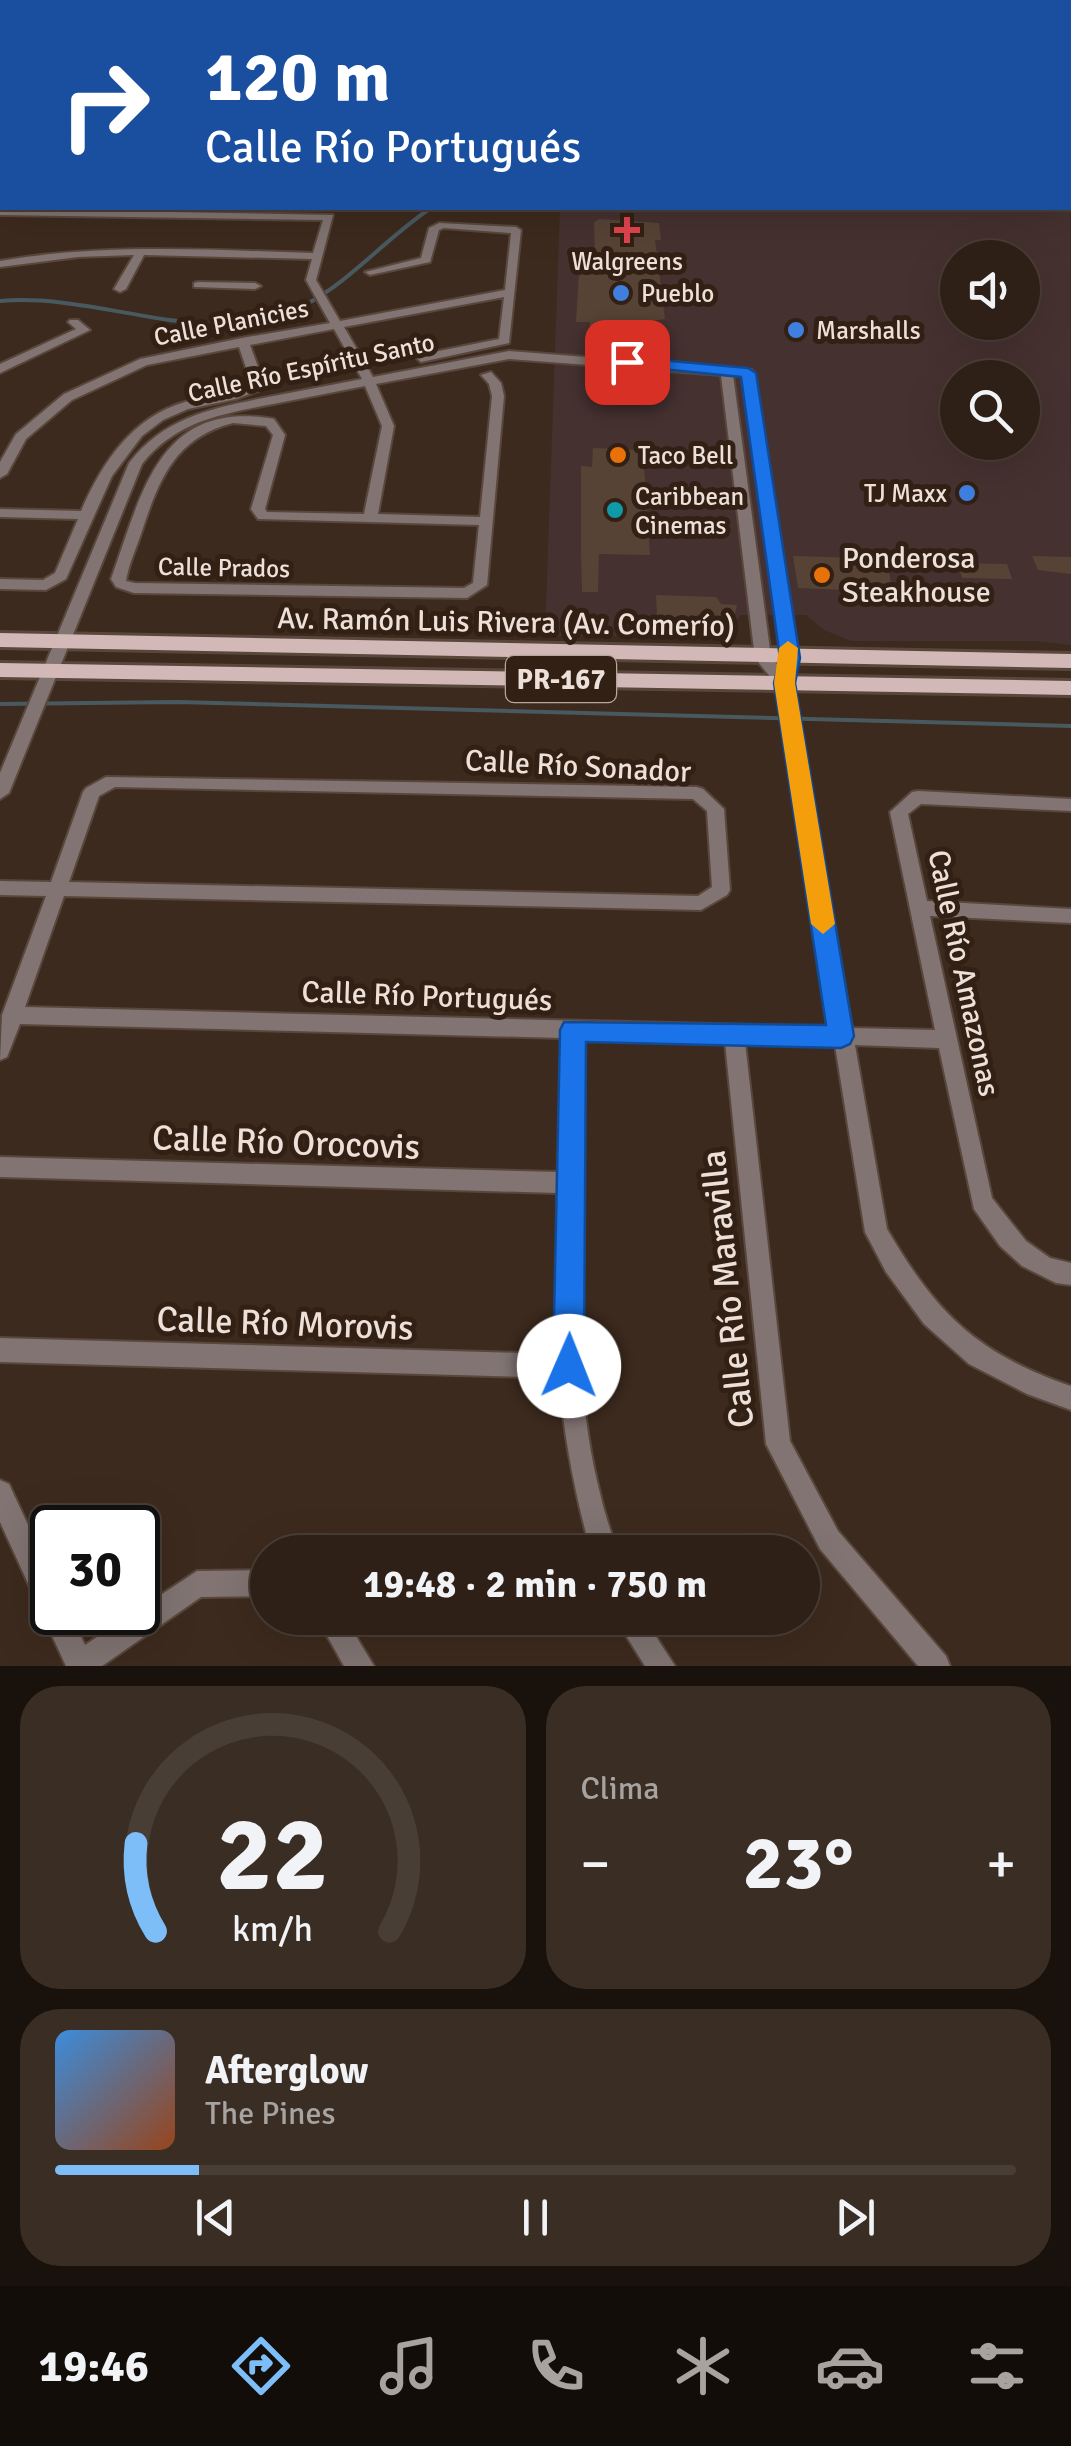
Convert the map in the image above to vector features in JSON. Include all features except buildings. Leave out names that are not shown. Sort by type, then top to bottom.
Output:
[{"type":"main road","name":"Av. Ramón Luis Rivera (Av. Comerío)","points":[[0,640],[1071,662]]},
{"type":"main road","name":"Av. Ramón Luis Rivera (Av. Comerío)","points":[[0,670],[47,681],[787,693],[1071,688]]},
{"type":"street","points":[[0,212],[329,218],[311,280],[370,381],[388,426],[370,520]]},
{"type":"street","points":[[370,272],[426,260],[434,228],[443,225],[506,226],[516,230],[505,340],[421,358],[417,353]]},
{"type":"street","points":[[120,289],[140,253]]},
{"type":"street","points":[[0,264],[52,255],[315,256]]},
{"type":"street","points":[[224,255],[205,285],[255,286]]},
{"type":"street","name":"Calle Planicies","points":[[0,474],[21,438],[68,397],[144,362],[511,292]]},
{"type":"street","points":[[0,368],[79,326]]},
{"type":"street","points":[[0,584],[46,585],[61,576],[114,457],[144,426],[182,407],[258,386],[242,341]]},
{"type":"street","name":"Calle Río Espíritu Santo","points":[[0,794],[136,463],[155,438],[211,412],[509,355],[748,373],[790,658]]},
{"type":"street","points":[[726,370],[763,658],[787,693]]},
{"type":"street","points":[[485,522],[498,396],[495,383],[487,375]]},
{"type":"street","name":"Calle Prados","points":[[249,418],[270,422],[279,436],[258,509],[264,516],[485,522],[480,585],[467,593],[134,588],[118,579],[166,454],[188,435],[214,424],[249,418]]},
{"type":"street","points":[[0,514],[88,515]]},
{"type":"street","points":[[790,658],[787,693],[876,1232],[909,1292],[963,1347],[1029,1386],[1071,1398]]},
{"type":"street","name":"Calle Río Sonador","points":[[0,888],[701,903],[721,890],[715,809],[697,793],[143,781],[112,781],[92,792],[56,889]]},
{"type":"street","name":"Calle Río Amazonas","points":[[1071,805],[918,797],[899,812],[982,1202],[1003,1238],[1059,1273],[1071,1274]]},
{"type":"street","points":[[0,1051],[56,889]]},
{"type":"street","points":[[918,908],[1071,916]]},
{"type":"street","name":"Calle Río Portugués","points":[[12,1015],[947,1039]]},
{"type":"street","points":[[573,1030],[569,1366],[584,1497],[598,1535]]},
{"type":"street","name":"Calle Río Maravilla","points":[[734,1034],[778,1444],[830,1540],[936,1666]]},
{"type":"street","name":"Calle Río Orocovis","points":[[0,1167],[571,1182]]},
{"type":"street","name":"Calle Río Morovis","points":[[0,1350],[569,1366]]},
{"type":"street","points":[[0,1493],[30,1558]]},
{"type":"street","points":[[66,1635],[80,1666],[197,1584],[250,1583]]},
{"type":"street","points":[[341,1635],[360,1666]]},
{"type":"street","points":[[640,1635],[661,1666]]},
{"type":"shaded area","points":[[560,210],[1070,210],[1071,645],[1035,641],[851,641],[824,630],[806,615],[740,615],[734,628],[708,637],[545,636]]},
{"type":"waterway","points":[[0,301],[77,305],[193,323],[231,324],[268,319],[320,296],[428,210]]},
{"type":"waterway","points":[[0,704],[177,702],[1071,726]]},
{"type":"slow traffic","points":[[788,648],[790,658],[784,683],[823,924]]},
{"type":"place","name":"Walgreens","points":[[627,230]]},
{"type":"place","name":"Pueblo","points":[[621,293]]},
{"type":"place","name":"Marshalls","points":[[796,330]]},
{"type":"place","name":"Taco Bell","points":[[618,455]]},
{"type":"place","name":"TJ Maxx","points":[[967,493]]},
{"type":"place","name":"Caribbean Cinemas","points":[[615,510]]},
{"type":"place","name":"Ponderosa Steakhouse","points":[[822,575]]},
{"type":"route","points":[[569,1366],[573,1030],[841,1036],[784,683],[790,658],[748,373],[627,362]]}]
